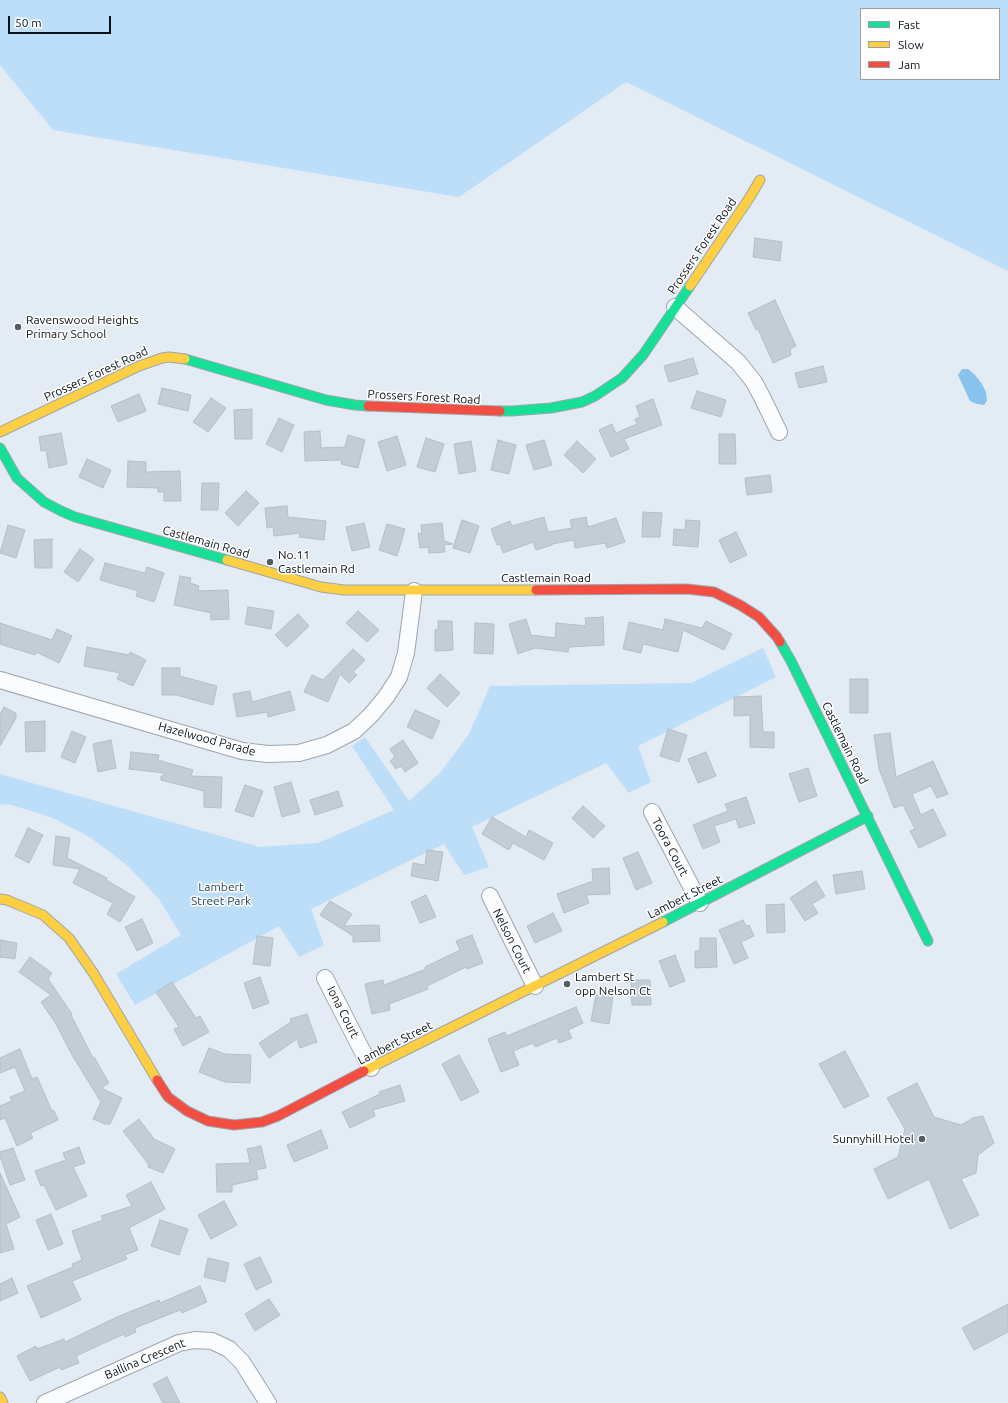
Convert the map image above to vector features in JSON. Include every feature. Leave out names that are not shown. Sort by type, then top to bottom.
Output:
[{"type":"street","name":"Prossers Forest Road","points":[[0,432],[139,366],[162,358],[170,357],[189,359],[326,400],[355,406],[486,411],[531,411],[582,402],[595,396],[622,378],[643,355],[760,180]]},
{"type":"street","points":[[675,307],[738,362],[754,382],[779,432]]},
{"type":"street","name":"Castlemain Road","points":[[0,448],[17,478],[28,489],[44,502],[75,517],[321,587],[344,590],[414,591],[687,589],[714,592],[740,605],[759,617],[777,637],[791,662],[868,816],[928,941]]},
{"type":"street","name":"Hazelwood Parade","points":[[0,680],[242,751],[268,754],[299,753],[327,744],[354,731],[371,715],[386,697],[399,677],[406,653],[414,591]]},
{"type":"street","name":"Toora Court","points":[[652,812],[700,903]]},
{"type":"street","name":"Lambert Street","points":[[0,899],[7,900],[43,915],[69,938],[94,974],[168,1097],[187,1111],[208,1121],[234,1125],[262,1122],[278,1116],[700,903],[868,816]]},
{"type":"street","name":"Nelson Court","points":[[490,896],[534,986]]},
{"type":"street","name":"Iona Court","points":[[325,978],[371,1068]]},
{"type":"street","name":"Ballina Crescent","points":[[45,1403],[179,1342],[188,1340],[202,1340],[222,1345],[235,1355],[242,1362],[268,1403]]},
{"type":"street","points":[[0,1397],[3,1403]]},
{"type":"green space","points":[[0,0],[1008,0],[1008,271],[626,82],[459,197],[53,130],[0,65]]},
{"type":"green space","name":"Lambert Street Park","points":[[763,648],[776,677],[638,746],[651,782],[629,793],[606,763],[472,827],[489,867],[464,875],[444,844],[311,909],[324,945],[299,957],[279,926],[135,1005],[116,974],[181,935],[159,899],[128,866],[91,838],[53,818],[12,805],[0,804],[0,774],[260,847],[318,843],[394,810],[352,746],[365,737],[409,801],[440,773],[469,734],[490,686],[691,683]]},
{"type":"shaded area","points":[[962,369],[968,369],[982,384],[986,392],[987,401],[984,405],[970,401],[958,375]]},
{"type":"building","points":[[755,238],[782,242],[780,261],[753,257]]},
{"type":"building","points":[[775,300],[796,346],[790,349],[791,355],[773,363],[758,329],[756,330],[748,313]]},
{"type":"building","points":[[693,358],[698,374],[669,382],[664,366]]},
{"type":"building","points":[[823,366],[827,382],[799,388],[795,373]]},
{"type":"building","points":[[162,388],[191,395],[188,411],[158,404]]},
{"type":"building","points":[[697,391],[726,400],[721,417],[691,408]]},
{"type":"building","points":[[139,394],[146,411],[118,422],[111,406]]},
{"type":"building","points":[[211,398],[226,408],[208,432],[193,422]]},
{"type":"building","points":[[653,399],[662,425],[624,439],[629,449],[611,457],[599,430],[612,424],[616,433],[637,424],[635,419],[640,417],[636,406]]},
{"type":"building","points":[[252,409],[252,439],[235,439],[234,410]]},
{"type":"building","points":[[279,418],[294,425],[282,452],[266,444]]},
{"type":"building","points":[[320,431],[321,448],[345,447],[348,435],[365,440],[358,468],[341,464],[342,460],[305,461],[304,432]]},
{"type":"building","points":[[61,433],[67,464],[49,468],[46,450],[41,451],[39,437]]},
{"type":"building","points":[[719,434],[735,434],[736,464],[719,464]]},
{"type":"building","points":[[397,436],[406,465],[387,471],[378,442]]},
{"type":"building","points":[[426,438],[444,444],[435,472],[417,467]]},
{"type":"building","points":[[498,440],[516,445],[509,474],[491,470]]},
{"type":"building","points":[[544,440],[552,465],[534,470],[526,445]]},
{"type":"building","points":[[471,441],[476,471],[459,474],[454,444]]},
{"type":"building","points":[[577,441],[596,459],[583,473],[564,455]]},
{"type":"building","points":[[87,459],[111,470],[103,488],[79,477]]},
{"type":"building","points":[[128,461],[146,462],[146,472],[180,471],[181,501],[164,501],[164,492],[158,492],[158,488],[127,487]]},
{"type":"building","points":[[770,475],[772,492],[747,495],[745,478]]},
{"type":"building","points":[[202,483],[219,483],[218,510],[201,510]]},
{"type":"building","points":[[246,491],[259,503],[238,526],[225,513]]},
{"type":"building","points":[[287,506],[288,517],[326,521],[324,540],[299,537],[300,533],[274,536],[273,527],[267,528],[265,508]]},
{"type":"building","points":[[643,512],[662,513],[660,537],[642,537]]},
{"type":"building","points":[[544,517],[548,532],[572,528],[570,520],[586,517],[588,527],[616,518],[625,542],[607,548],[605,543],[575,548],[574,540],[552,544],[536,550],[533,542],[503,553],[500,544],[497,545],[491,529],[510,521],[512,526]]},
{"type":"building","points":[[462,520],[479,526],[470,553],[453,548]]},
{"type":"building","points":[[686,520],[700,521],[698,547],[673,545],[674,529],[685,530]]},
{"type":"building","points":[[364,523],[370,547],[352,551],[346,527]]},
{"type":"building","points":[[442,523],[444,541],[453,544],[444,545],[445,552],[429,553],[428,547],[420,548],[418,533],[422,534],[421,525]]},
{"type":"building","points":[[387,524],[405,529],[397,556],[379,550]]},
{"type":"building","points":[[8,525],[25,530],[16,558],[0,553]]},
{"type":"building","points":[[736,532],[747,555],[730,563],[719,540]]},
{"type":"building","points":[[52,539],[52,568],[35,568],[34,540]]},
{"type":"building","points":[[80,549],[94,559],[78,582],[64,572]]},
{"type":"building","points":[[105,563],[145,573],[147,567],[164,573],[154,602],[136,596],[138,591],[100,580]]},
{"type":"building","points":[[180,576],[191,578],[190,583],[199,586],[198,591],[228,590],[229,619],[211,620],[211,613],[174,605]]},
{"type":"building","points":[[248,607],[274,611],[271,629],[245,624]]},
{"type":"building","points":[[358,611],[379,630],[367,642],[346,623]]},
{"type":"building","points":[[298,614],[309,626],[287,647],[275,635]]},
{"type":"building","points":[[603,617],[604,645],[569,647],[568,652],[535,648],[518,654],[509,624],[526,619],[531,635],[555,638],[556,623],[586,626],[585,618]]},
{"type":"building","points":[[665,619],[702,628],[706,621],[732,634],[724,650],[683,630],[678,652],[643,644],[641,653],[623,649],[629,622],[663,630]]},
{"type":"building","points":[[438,621],[452,621],[453,650],[435,651],[435,630],[438,629]]},
{"type":"building","points":[[0,623],[52,640],[57,629],[72,636],[59,663],[36,652],[35,655],[0,644]]},
{"type":"building","points":[[475,623],[494,624],[493,654],[474,653]]},
{"type":"building","points":[[87,647],[129,655],[130,652],[146,660],[133,686],[117,679],[120,673],[84,666]]},
{"type":"building","points":[[353,649],[365,660],[353,672],[357,675],[349,683],[340,674],[328,702],[304,692],[312,675],[323,680]]},
{"type":"building","points":[[162,668],[180,668],[180,676],[217,686],[213,705],[176,695],[162,695]]},
{"type":"building","points":[[440,674],[460,693],[447,707],[427,688]]},
{"type":"building","points":[[850,679],[868,679],[868,713],[850,713]]},
{"type":"building","points":[[250,691],[252,702],[290,691],[295,710],[268,717],[267,712],[237,717],[233,694]]},
{"type":"building","points":[[761,696],[763,732],[774,732],[774,748],[750,747],[750,715],[734,716],[734,697]]},
{"type":"building","points":[[4,707],[16,713],[16,718],[0,746],[0,715]]},
{"type":"building","points":[[415,710],[440,721],[432,739],[407,727]]},
{"type":"building","points":[[45,721],[45,751],[26,752],[25,722]]},
{"type":"building","points":[[668,729],[687,735],[679,762],[660,756]]},
{"type":"building","points":[[72,731],[86,737],[75,763],[61,757]]},
{"type":"building","points":[[890,733],[896,777],[933,761],[948,794],[937,798],[931,786],[912,794],[921,815],[933,809],[946,835],[919,848],[910,831],[915,829],[903,805],[894,808],[879,769],[874,735]]},
{"type":"building","points":[[111,740],[116,768],[98,772],[93,744]]},
{"type":"building","points":[[403,740],[418,763],[405,772],[401,766],[396,769],[390,761],[395,757],[390,749]]},
{"type":"building","points":[[131,752],[159,755],[158,760],[193,770],[191,776],[222,777],[221,808],[204,807],[204,791],[161,780],[161,776],[163,776],[164,773],[129,769]]},
{"type":"building","points":[[706,752],[716,776],[698,783],[688,759]]},
{"type":"building","points":[[808,768],[817,796],[799,802],[789,774]]},
{"type":"building","points":[[291,782],[300,812],[282,817],[274,787]]},
{"type":"building","points":[[245,785],[263,791],[253,817],[235,811]]},
{"type":"building","points":[[338,791],[343,806],[315,815],[310,800]]},
{"type":"building","points":[[746,797],[755,823],[739,828],[736,819],[714,826],[720,842],[703,849],[693,825],[728,811],[725,804]]},
{"type":"building","points":[[583,806],[605,826],[593,838],[572,818]]},
{"type":"building","points":[[492,817],[526,837],[529,830],[553,843],[544,860],[513,843],[509,850],[482,834]]},
{"type":"building","points":[[28,828],[43,835],[29,863],[15,856]]},
{"type":"building","points":[[56,836],[70,838],[67,858],[107,878],[106,880],[135,897],[120,922],[107,914],[113,903],[73,883],[80,869],[53,865]]},
{"type":"building","points":[[427,850],[443,852],[438,881],[411,876],[413,863],[425,865]]},
{"type":"building","points":[[638,852],[652,883],[636,890],[623,858]]},
{"type":"building","points":[[609,868],[610,894],[586,895],[589,903],[564,913],[557,894],[593,881],[592,869]]},
{"type":"building","points":[[862,871],[865,889],[836,894],[833,875]]},
{"type":"building","points":[[816,881],[825,896],[812,904],[818,913],[805,921],[790,898]]},
{"type":"building","points":[[426,895],[436,917],[420,923],[411,902]]},
{"type":"building","points":[[330,901],[352,914],[344,926],[379,925],[380,941],[353,942],[353,936],[320,915]]},
{"type":"building","points":[[784,904],[785,932],[767,933],[766,905]]},
{"type":"building","points":[[553,913],[562,931],[535,943],[527,926]]},
{"type":"building","points":[[142,919],[153,943],[137,951],[125,927]]},
{"type":"building","points":[[743,920],[746,926],[749,925],[754,936],[741,942],[748,958],[734,964],[719,930]]},
{"type":"building","points":[[472,935],[483,963],[467,969],[466,967],[427,986],[428,989],[389,1004],[390,1010],[372,1014],[365,984],[383,980],[384,985],[426,969],[425,967],[460,950],[456,941]]},
{"type":"building","points":[[257,936],[273,938],[270,966],[253,964]]},
{"type":"building","points":[[700,938],[716,938],[717,967],[695,968],[695,951],[700,951]]},
{"type":"building","points":[[0,940],[17,943],[15,959],[0,957]]},
{"type":"building","points":[[675,955],[685,981],[670,987],[659,961]]},
{"type":"building","points":[[30,957],[52,973],[48,979],[72,1014],[71,1015],[93,1058],[94,1057],[109,1083],[101,1088],[122,1098],[110,1124],[105,1124],[93,1119],[101,1102],[72,1055],[56,1024],[41,1002],[51,995],[19,972]]},
{"type":"building","points":[[260,977],[269,1003],[253,1009],[244,983]]},
{"type":"building","points":[[631,980],[650,980],[651,1005],[632,1005]]},
{"type":"building","points":[[172,982],[196,1018],[200,1016],[209,1032],[183,1046],[174,1029],[179,1027],[156,992]]},
{"type":"building","points":[[596,994],[613,996],[609,1024],[591,1021]]},
{"type":"building","points":[[576,1007],[583,1023],[568,1030],[572,1038],[559,1043],[557,1038],[535,1047],[533,1043],[513,1051],[519,1065],[501,1072],[488,1039],[505,1032],[507,1036]]},
{"type":"building","points":[[307,1014],[317,1042],[300,1048],[297,1039],[269,1058],[259,1043],[291,1022],[290,1019]]},
{"type":"building","points":[[209,1048],[225,1054],[251,1055],[250,1083],[225,1082],[199,1072]]},
{"type":"building","points":[[20,1049],[32,1079],[37,1077],[52,1111],[54,1111],[58,1120],[30,1133],[33,1138],[17,1146],[5,1118],[0,1120],[0,1106],[12,1101],[10,1097],[25,1091],[15,1067],[0,1073],[0,1058]]},
{"type":"building","points":[[845,1051],[869,1096],[844,1108],[819,1064]]},
{"type":"building","points":[[459,1055],[479,1092],[461,1101],[442,1064]]},
{"type":"building","points":[[917,1083],[934,1117],[961,1125],[973,1118],[983,1116],[994,1143],[978,1155],[976,1173],[961,1179],[979,1215],[950,1229],[929,1179],[888,1199],[874,1169],[898,1157],[905,1129],[887,1098]]},
{"type":"building","points":[[400,1085],[405,1101],[373,1110],[375,1116],[350,1128],[342,1112],[380,1094],[379,1092]]},
{"type":"building","points":[[139,1119],[154,1139],[175,1149],[163,1173],[148,1167],[149,1165],[123,1131]]},
{"type":"building","points":[[321,1130],[328,1148],[294,1162],[287,1145]]},
{"type":"building","points":[[261,1146],[266,1168],[256,1170],[258,1179],[232,1185],[232,1192],[217,1192],[216,1164],[250,1163],[247,1149]]},
{"type":"building","points":[[79,1147],[85,1163],[73,1167],[87,1196],[56,1210],[44,1185],[41,1186],[35,1171],[66,1160],[63,1153]]},
{"type":"building","points":[[13,1148],[25,1180],[10,1185],[0,1152]]},
{"type":"building","points":[[0,1173],[20,1217],[6,1224],[14,1249],[0,1253]]},
{"type":"building","points":[[151,1182],[165,1209],[129,1228],[138,1250],[125,1255],[127,1259],[72,1281],[81,1300],[41,1318],[27,1286],[73,1267],[72,1264],[82,1260],[72,1231],[103,1220],[101,1216],[132,1206],[126,1195]]},
{"type":"building","points":[[224,1201],[237,1225],[211,1239],[198,1215]]},
{"type":"building","points":[[51,1214],[63,1244],[48,1250],[36,1220]]},
{"type":"building","points":[[160,1220],[188,1229],[179,1255],[151,1246]]},
{"type":"building","points":[[260,1257],[272,1282],[256,1290],[244,1264]]},
{"type":"building","points":[[208,1258],[229,1263],[225,1282],[204,1277]]},
{"type":"building","points":[[12,1278],[18,1293],[0,1301],[0,1284]]},
{"type":"building","points":[[200,1286],[207,1302],[182,1313],[180,1310],[135,1328],[136,1332],[125,1337],[124,1334],[76,1356],[79,1363],[61,1370],[60,1367],[30,1381],[17,1356],[36,1346],[37,1349],[64,1339],[65,1342],[117,1317],[159,1300],[160,1303]]},
{"type":"building","points":[[269,1299],[280,1315],[255,1331],[245,1314]]},
{"type":"building","points":[[1008,1304],[1008,1332],[974,1350],[962,1328]]},
{"type":"building","points":[[167,1377],[180,1403],[163,1403],[153,1384]]},
{"type":"traffic: fast","points":[[500,411],[551,408],[582,402],[595,396],[622,378],[643,355],[690,286]]},
{"type":"traffic: fast","points":[[185,359],[326,400],[368,406]]},
{"type":"traffic: fast","points":[[0,448],[17,478],[44,502],[61,511],[75,517],[227,560]]},
{"type":"traffic: fast","points":[[780,642],[791,661],[928,941]]},
{"type":"traffic: fast","points":[[663,922],[868,816]]},
{"type":"traffic: slow","points":[[690,286],[760,180]]},
{"type":"traffic: slow","points":[[0,432],[139,366],[162,358],[169,357],[185,359]]},
{"type":"traffic: slow","points":[[227,560],[321,587],[344,590],[536,590]]},
{"type":"traffic: slow","points":[[0,899],[7,900],[43,915],[69,938],[94,974],[157,1080]]},
{"type":"traffic: slow","points":[[364,1071],[663,922]]},
{"type":"traffic: slow","points":[[0,1397],[3,1403]]},
{"type":"traffic: jam","points":[[368,406],[500,411]]},
{"type":"traffic: jam","points":[[536,590],[687,589],[714,592],[740,605],[759,617],[780,642]]},
{"type":"traffic: jam","points":[[157,1080],[168,1097],[187,1111],[208,1121],[234,1125],[262,1122],[278,1116],[364,1071]]},
{"type":"place","name":"Ravenswood Heights Primary School","points":[[18,327]]},
{"type":"place","name":"No.11 Castlemain Rd","points":[[270,562]]},
{"type":"place","name":"Lambert St opp Nelson Ct","points":[[567,984]]},
{"type":"place","name":"Sunnyhill Hotel","points":[[922,1139]]}]
